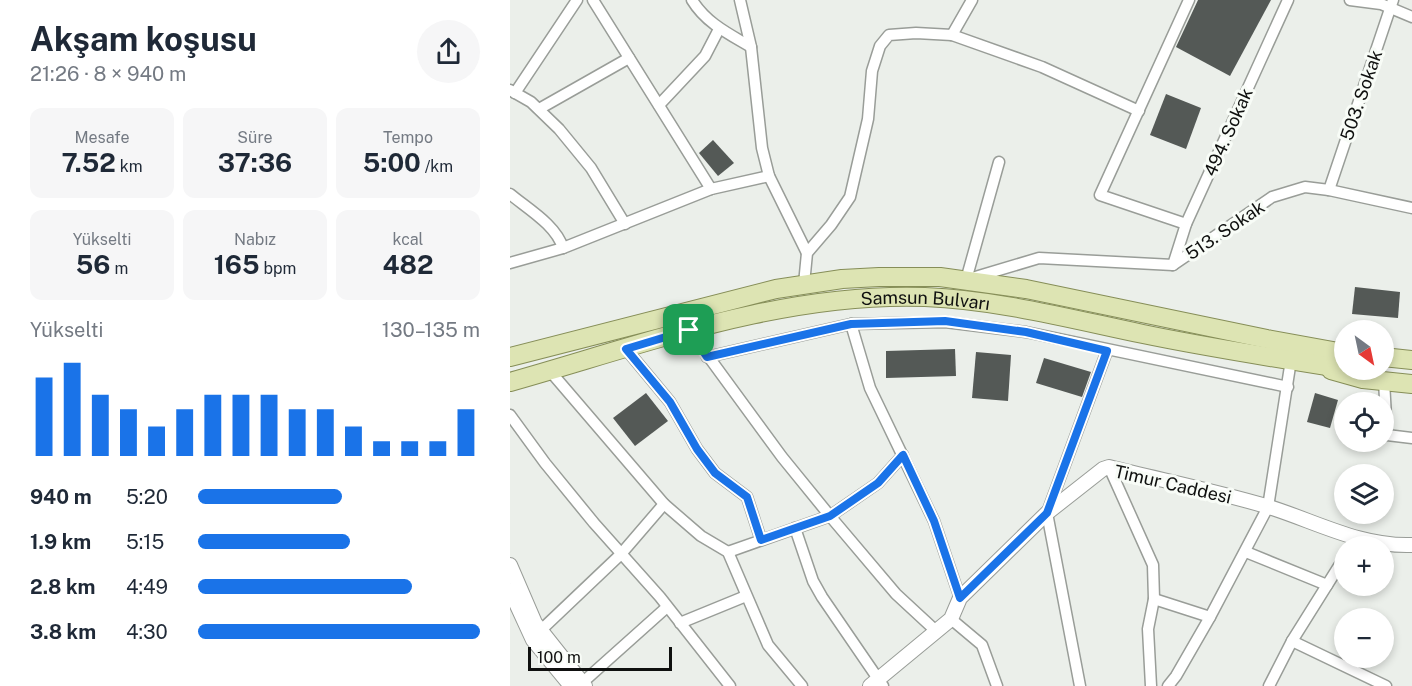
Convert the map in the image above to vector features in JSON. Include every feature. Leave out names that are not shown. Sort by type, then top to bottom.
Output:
[{"type":"main road","points":[[510,357],[734,299],[804,284],[879,277],[940,277],[1026,289],[1334,351]]},
{"type":"main road","name":"Samsun Bulvarı","points":[[510,382],[741,317],[849,299],[925,297],[1006,306],[1224,351],[1334,367]]},
{"type":"main road","points":[[1280,342],[1334,343]]},
{"type":"main road","points":[[1394,347],[1412,349]]},
{"type":"main road","points":[[1394,358],[1412,360]]},
{"type":"main road","points":[[1297,361],[1363,379],[1412,384]]},
{"type":"main road","name":"Samsun Bulvarı","points":[[1394,373],[1412,375]]},
{"type":"street","points":[[577,0],[513,91],[531,102],[559,129],[591,168],[625,224]]},
{"type":"street","points":[[593,0],[711,189]]},
{"type":"street","points":[[692,0],[719,29],[751,47]]},
{"type":"street","points":[[740,0],[751,47],[762,147],[769,176],[807,253],[804,284]]},
{"type":"street","points":[[952,35],[972,0]]},
{"type":"street","points":[[1186,224],[1100,195],[1189,0]]},
{"type":"street","name":"494. Sokak","points":[[1173,265],[1186,224],[1288,0]]},
{"type":"street","points":[[1350,0],[1392,4],[1412,17]]},
{"type":"street","name":"503. Sokak","points":[[1329,190],[1392,4]]},
{"type":"street","points":[[659,105],[705,56],[719,29]]},
{"type":"street","points":[[807,253],[831,225],[850,197],[867,119],[872,71],[880,46],[889,35],[916,33],[952,35],[1042,67],[1139,111]]},
{"type":"street","points":[[539,110],[629,58]]},
{"type":"street","points":[[966,280],[999,162]]},
{"type":"street","points":[[510,263],[563,248],[711,189],[769,176]]},
{"type":"street","name":"513. Sokak","points":[[966,280],[1039,258],[1173,265],[1272,197],[1305,187],[1412,208]]},
{"type":"street","points":[[510,194],[552,230],[561,240],[563,248]]},
{"type":"street","points":[[707,357],[851,324],[945,321],[1026,332],[1107,351],[1288,387]]},
{"type":"street","points":[[851,324],[870,388],[934,521],[960,598]]},
{"type":"street","points":[[689,330],[782,457],[830,516],[896,594],[936,631]]},
{"type":"street","points":[[626,349],[670,402],[697,449],[715,473],[747,497],[761,540]]},
{"type":"street","points":[[1080,686],[1047,513],[1107,351]]},
{"type":"street","points":[[1168,686],[1210,617],[1268,507],[1288,387],[1297,361]]},
{"type":"street","points":[[550,371],[664,504],[701,536],[728,552],[768,645],[802,686]]},
{"type":"street","points":[[1384,381],[1387,435],[1412,438]]},
{"type":"street","points":[[510,416],[545,463],[667,607],[730,686]]},
{"type":"street","points":[[728,552],[830,516],[878,483],[903,455]]},
{"type":"street","points":[[1109,467],[1153,565],[1154,599],[1148,629],[1151,686]]},
{"type":"street","name":"Timur Caddesi","points":[[877,683],[951,619],[960,598],[1047,513],[1103,469],[1109,467],[1268,507],[1339,536]]},
{"type":"street","points":[[541,630],[621,554],[664,504]]},
{"type":"street","points":[[795,528],[817,589],[877,683]]},
{"type":"street","name":"Timur Caddesi","points":[[1394,545],[1412,545]]},
{"type":"street","points":[[1246,552],[1328,585]]},
{"type":"street","points":[[510,565],[535,623],[579,685]]},
{"type":"street","points":[[1269,686],[1292,642],[1334,575]]},
{"type":"street","points":[[510,590],[533,640],[579,685]]},
{"type":"street","points":[[680,623],[746,596]]},
{"type":"street","points":[[1154,599],[1210,617]]},
{"type":"street","points":[[579,685],[667,607]]},
{"type":"street","points":[[951,619],[982,645],[997,686]]},
{"type":"street","points":[[1292,642],[1386,686]]},
{"type":"building","points":[[1198,0],[1271,0],[1230,76],[1176,47]]},
{"type":"building","points":[[1166,94],[1201,108],[1186,149],[1150,135]]},
{"type":"building","points":[[713,140],[734,163],[718,176],[699,153]]},
{"type":"building","points":[[1355,287],[1400,292],[1398,318],[1352,314]]},
{"type":"building","points":[[955,349],[956,376],[886,378],[886,351]]},
{"type":"building","points":[[976,352],[1011,355],[1008,401],[972,398]]},
{"type":"building","points":[[1044,358],[1091,372],[1082,397],[1036,383]]},
{"type":"building","points":[[646,393],[668,421],[635,446],[613,418]]},
{"type":"building","points":[[1315,393],[1334,399],[1334,414],[1330,428],[1307,422]]},
{"type":"route","points":[[945,321],[1026,332],[1107,351],[1047,513],[960,598],[934,521],[903,455],[878,483],[830,516],[761,540],[747,497],[715,473],[697,449],[670,402],[626,349],[689,330],[707,357],[851,324],[945,321]]}]
